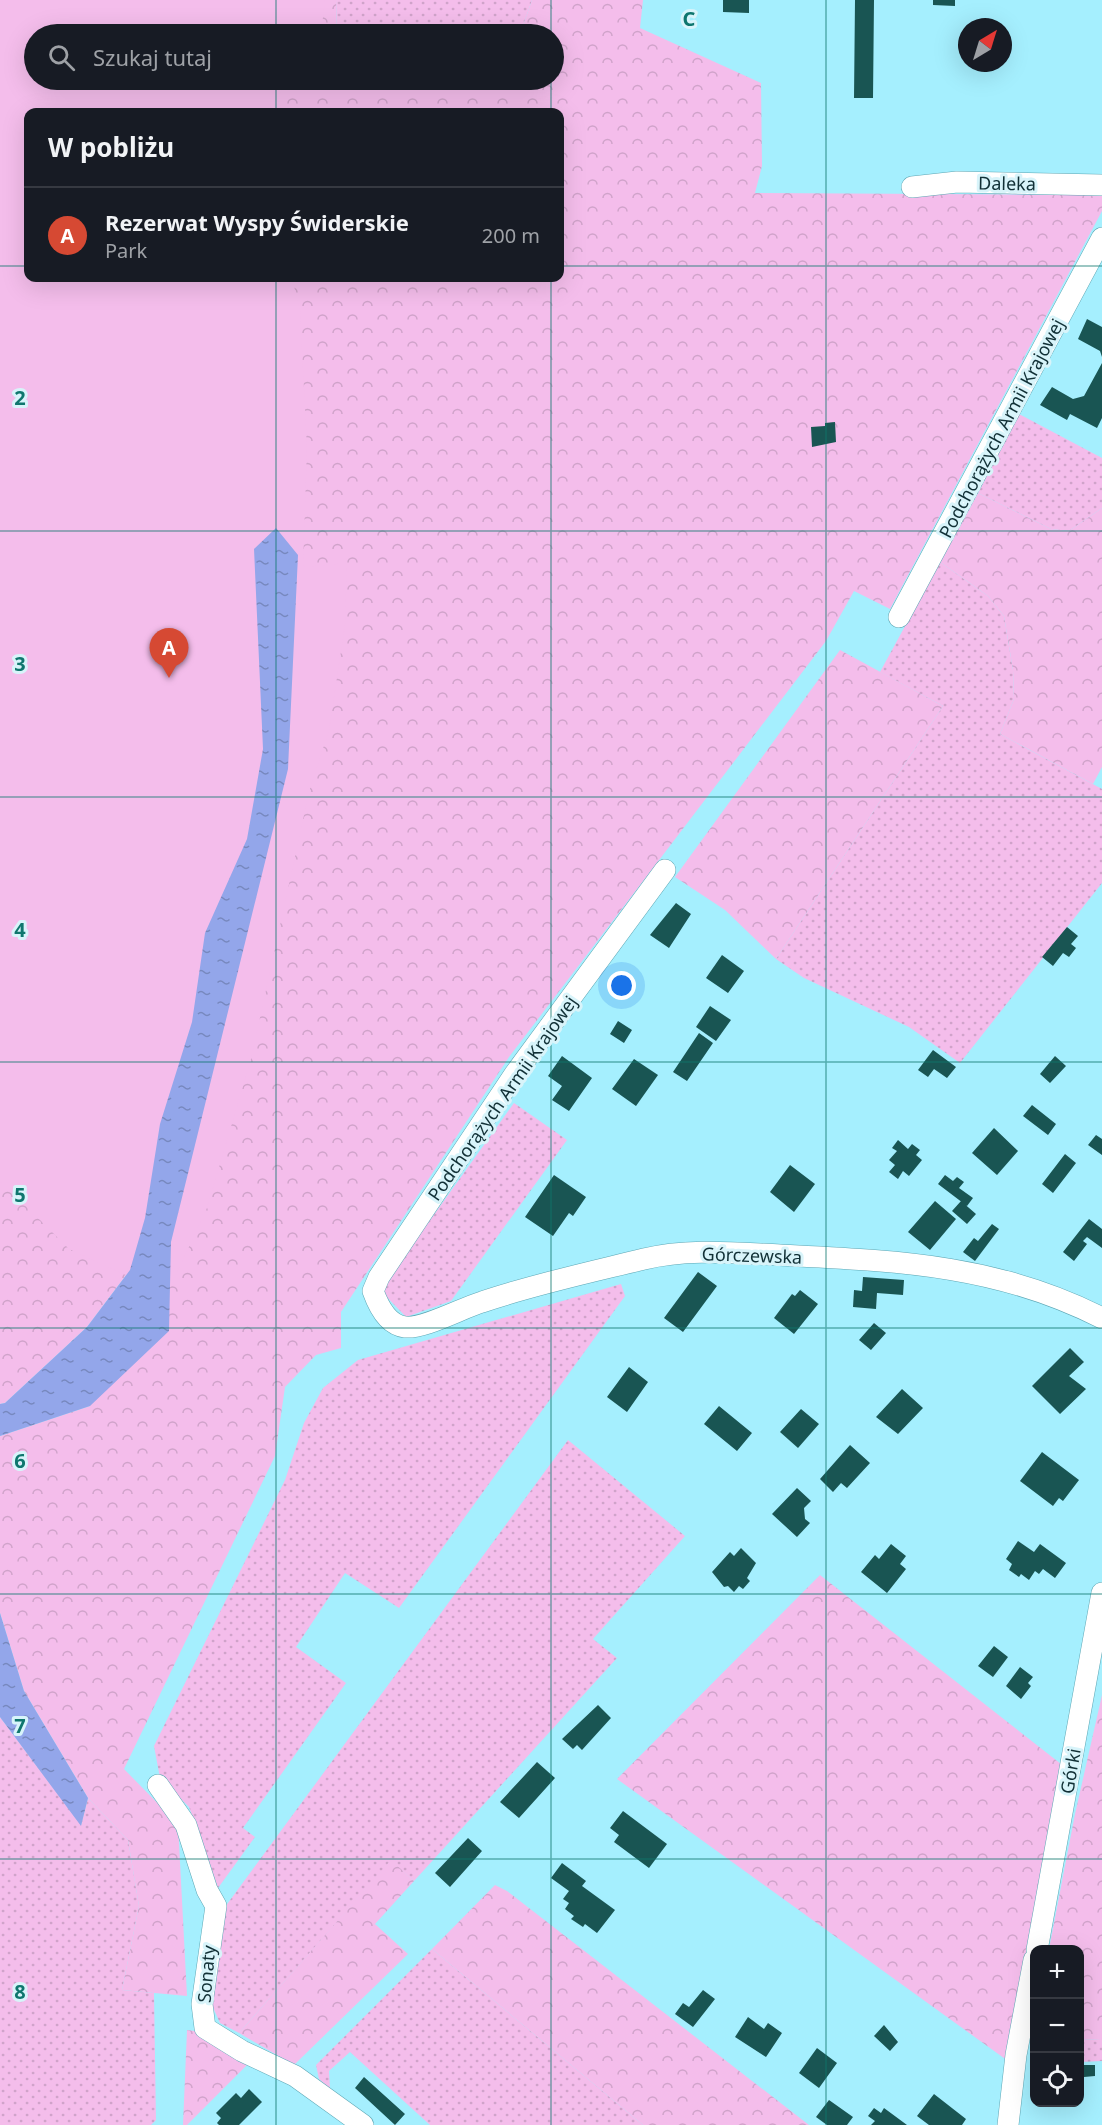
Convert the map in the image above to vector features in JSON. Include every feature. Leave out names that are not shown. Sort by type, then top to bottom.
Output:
[{"type":"street","name":"Daleka","points":[[912,187],[957,182],[1102,185]]},
{"type":"street","name":"Podchorążych Armii Krajowej","points":[[899,617],[1102,238]]},
{"type":"street","name":"Podchorążych Armii Krajowej","points":[[403,1327],[387,1316],[379,1306],[373,1291],[379,1277],[514,1075],[665,870]]},
{"type":"street","name":"Górczewska","points":[[403,1327],[416,1326],[483,1301],[647,1258],[687,1253],[865,1259],[959,1270],[1030,1286],[1069,1301],[1102,1318]]},
{"type":"street","name":"Górki","points":[[1037,1945],[1102,1593]]},
{"type":"street","name":"Sonaty","points":[[158,1785],[186,1826],[207,1890],[216,1906],[202,2004],[205,2028],[242,2051],[295,2076],[363,2125]]},
{"type":"street","points":[[1008,2125],[1016,2055],[1030,1985]]},
{"type":"green space","points":[[0,0],[336,0],[337,24],[24,24],[24,90],[564,90],[564,24],[524,24],[532,0],[643,0],[640,28],[761,83],[762,166],[755,193],[1102,195],[1102,211],[890,609],[854,591],[826,641],[509,1057],[341,1312],[341,1348],[316,1355],[285,1387],[275,1456],[124,1769],[178,1824],[187,1996],[122,1990],[139,1906],[128,1840],[88,1798],[24,1691],[0,1613],[0,1436],[90,1406],[130,1270],[87,1327],[5,1403],[0,1404]]},
{"type":"green space","points":[[0,0],[325,0],[322,24],[24,24],[24,90],[281,90],[274,108],[24,108],[24,282],[293,282],[300,310],[307,448],[303,567],[347,563],[345,625],[329,730],[309,792],[251,1059],[207,1208],[167,1294],[69,1249],[2,1182],[0,1183]]},
{"type":"green space","points":[[336,0],[532,0],[524,24],[337,24]]},
{"type":"green space","points":[[1019,414],[1102,458],[1102,508],[1069,531],[1051,529],[978,493]]},
{"type":"green space","points":[[978,493],[1051,529],[1069,531],[1102,508],[1102,767],[1093,784],[1000,734],[1014,699],[1013,670],[1004,616],[988,596],[940,562]]},
{"type":"green space","points":[[940,562],[988,596],[1004,616],[1013,670],[1014,699],[1000,734],[1102,789],[1102,883],[960,1063],[909,1027],[804,978],[776,959],[943,706],[880,672]]},
{"type":"green space","points":[[840,650],[943,706],[776,959],[725,910],[675,877]]},
{"type":"green space","points":[[514,1103],[567,1140],[451,1301],[406,1317],[380,1290]]},
{"type":"green space","points":[[621,1284],[625,1296],[399,1608],[345,1573],[296,1647],[346,1683],[243,1828],[255,1837],[218,1888],[189,1807],[160,1778],[154,1746],[285,1480],[304,1423],[323,1388],[358,1360]]},
{"type":"green space","points":[[568,1440],[685,1536],[593,1639],[617,1658],[414,1881],[391,1861],[239,2033],[220,2023],[211,2003],[225,1907]]},
{"type":"green space","points":[[820,1575],[1061,1764],[1008,2061],[617,1779]]},
{"type":"green space","points":[[1102,1695],[1102,2040],[1084,2039],[1084,1945],[1050,1945],[1075,1814]]},
{"type":"green space","points":[[0,1717],[81,1825],[88,1798],[128,1840],[139,1906],[122,1990],[154,1993],[156,2120],[151,2125],[0,2125]]},
{"type":"green space","points":[[391,1860],[414,1881],[375,1924],[408,1954],[294,2065],[239,2033]]},
{"type":"green space","points":[[495,1885],[507,1891],[809,2125],[643,2125],[432,1949]]},
{"type":"green space","points":[[432,1949],[643,2125],[430,2125],[350,2052],[329,2071],[330,2089],[319,2079],[316,2065]]},
{"type":"green space","points":[[187,2030],[202,2032],[248,2064],[187,2125],[183,2125]]},
{"type":"green space","points":[[1084,2039],[1102,2040],[1102,2061],[1084,2062]]},
{"type":"water","points":[[276,528],[298,555],[288,769],[171,1242],[169,1331],[90,1406],[0,1436],[0,1404],[5,1403],[87,1327],[130,1270],[145,1218],[160,1124],[192,1022],[205,933],[247,839],[263,749],[254,549]]},
{"type":"water","points":[[0,1613],[24,1691],[88,1798],[81,1826],[0,1717]]},
{"type":"building","points":[[723,0],[749,0],[749,13],[723,12]]},
{"type":"building","points":[[855,0],[874,0],[873,98],[854,98]]},
{"type":"building","points":[[933,0],[955,0],[955,6],[933,5]]},
{"type":"building","points":[[1087,319],[1102,327],[1102,357],[1100,351],[1078,339]]},
{"type":"building","points":[[1102,363],[1102,418],[1097,428],[1070,414],[1067,420],[1040,405],[1052,387],[1073,399],[1084,396]]},
{"type":"building","points":[[835,422],[836,442],[812,447],[811,427],[825,426],[825,423]]},
{"type":"building","points":[[676,903],[691,914],[669,948],[650,935]]},
{"type":"building","points":[[1067,927],[1078,936],[1071,944],[1076,948],[1069,957],[1063,953],[1053,966],[1042,957]]},
{"type":"building","points":[[722,955],[744,971],[728,993],[706,978]]},
{"type":"building","points":[[710,1006],[731,1020],[716,1041],[696,1027]]},
{"type":"building","points":[[618,1021],[632,1030],[624,1043],[610,1034]]},
{"type":"building","points":[[699,1033],[713,1043],[687,1081],[673,1072]]},
{"type":"building","points":[[933,1050],[956,1067],[947,1078],[934,1069],[928,1077],[918,1070]]},
{"type":"building","points":[[562,1056],[592,1078],[569,1111],[552,1100],[562,1086],[548,1076]]},
{"type":"building","points":[[1055,1056],[1066,1066],[1050,1083],[1040,1074]]},
{"type":"building","points":[[634,1059],[658,1075],[636,1106],[612,1089]]},
{"type":"building","points":[[1032,1105],[1056,1124],[1048,1135],[1023,1116]]},
{"type":"building","points":[[994,1128],[1018,1151],[997,1175],[972,1153]]},
{"type":"building","points":[[1096,1135],[1102,1139],[1102,1155],[1088,1145]]},
{"type":"building","points":[[898,1140],[908,1149],[912,1144],[920,1150],[916,1155],[922,1160],[909,1176],[903,1171],[898,1179],[889,1172],[895,1165],[889,1160],[897,1151],[892,1148]]},
{"type":"building","points":[[1065,1154],[1076,1163],[1053,1193],[1042,1184]]},
{"type":"building","points":[[790,1165],[815,1184],[794,1212],[770,1192]]},
{"type":"building","points":[[554,1175],[586,1197],[573,1216],[569,1213],[553,1236],[525,1217]]},
{"type":"building","points":[[945,1175],[953,1181],[957,1177],[964,1182],[959,1188],[973,1198],[967,1206],[938,1184]]},
{"type":"building","points":[[935,1201],[956,1219],[930,1250],[908,1232]]},
{"type":"building","points":[[961,1201],[976,1214],[967,1224],[952,1211]]},
{"type":"building","points":[[1089,1219],[1102,1229],[1102,1248],[1087,1237],[1083,1241],[1087,1244],[1074,1261],[1063,1252]]},
{"type":"building","points":[[992,1224],[999,1229],[975,1261],[963,1252],[974,1238],[978,1241]]},
{"type":"building","points":[[698,1272],[717,1286],[683,1332],[664,1318]]},
{"type":"building","points":[[863,1277],[904,1280],[903,1295],[877,1293],[876,1309],[853,1307],[854,1290],[862,1291]]},
{"type":"building","points":[[800,1290],[818,1304],[794,1334],[774,1318],[792,1294],[795,1296]]},
{"type":"building","points":[[874,1323],[886,1333],[871,1350],[859,1340]]},
{"type":"building","points":[[1070,1348],[1084,1362],[1069,1376],[1086,1389],[1060,1414],[1032,1386]]},
{"type":"building","points":[[629,1367],[648,1382],[627,1412],[607,1397]]},
{"type":"building","points":[[902,1389],[923,1408],[898,1434],[876,1417]]},
{"type":"building","points":[[719,1406],[752,1433],[737,1451],[704,1424]]},
{"type":"building","points":[[801,1409],[819,1424],[798,1448],[780,1432]]},
{"type":"building","points":[[850,1445],[870,1463],[847,1488],[841,1483],[833,1492],[820,1479]]},
{"type":"building","points":[[1042,1452],[1079,1480],[1063,1501],[1059,1498],[1053,1506],[1020,1481]]},
{"type":"building","points":[[797,1488],[811,1501],[804,1508],[805,1519],[810,1523],[797,1537],[772,1514]]},
{"type":"building","points":[[1018,1541],[1034,1552],[1040,1544],[1066,1563],[1055,1578],[1043,1569],[1039,1574],[1035,1571],[1029,1580],[1021,1574],[1019,1577],[1009,1570],[1012,1564],[1006,1559]]},
{"type":"building","points":[[891,1544],[906,1556],[900,1564],[906,1569],[887,1593],[861,1572],[875,1555],[879,1559]]},
{"type":"building","points":[[741,1548],[756,1563],[747,1578],[750,1581],[743,1589],[739,1586],[734,1592],[728,1586],[724,1587],[712,1572],[730,1552],[734,1556]]},
{"type":"building","points":[[994,1646],[1008,1657],[993,1677],[978,1666]]},
{"type":"building","points":[[1020,1667],[1033,1677],[1028,1683],[1031,1686],[1021,1699],[1006,1686]]},
{"type":"building","points":[[598,1705],[611,1718],[582,1750],[577,1745],[573,1749],[562,1739]]},
{"type":"building","points":[[537,1762],[555,1778],[519,1818],[500,1802]]},
{"type":"building","points":[[623,1811],[667,1844],[649,1868],[614,1842],[619,1835],[610,1828]]},
{"type":"building","points":[[468,1838],[482,1851],[450,1887],[435,1873]]},
{"type":"building","points":[[562,1863],[586,1881],[582,1886],[615,1910],[597,1933],[585,1924],[583,1927],[571,1919],[574,1916],[565,1909],[569,1903],[563,1899],[569,1891],[551,1878]]},
{"type":"building","points":[[703,1990],[715,1999],[693,2027],[675,2014],[683,2003],[689,2007]]},
{"type":"building","points":[[748,2017],[764,2029],[768,2023],[782,2033],[766,2057],[735,2037]]},
{"type":"building","points":[[884,2025],[898,2042],[890,2051],[874,2036]]},
{"type":"building","points":[[817,2048],[837,2063],[819,2088],[799,2073]]},
{"type":"building","points":[[1084,2065],[1095,2065],[1095,2076],[1084,2077]]},
{"type":"building","points":[[364,2077],[405,2114],[395,2125],[355,2088]]},
{"type":"building","points":[[249,2089],[262,2102],[239,2125],[219,2125],[217,2123],[221,2118],[216,2113],[236,2093],[241,2098]]},
{"type":"building","points":[[934,2094],[966,2119],[962,2125],[929,2125],[917,2116]]},
{"type":"building","points":[[829,2100],[853,2117],[847,2125],[827,2125],[816,2117]]},
{"type":"building","points":[[874,2108],[881,2113],[884,2108],[907,2125],[871,2125],[875,2121],[868,2116]]},
{"type":"place","name":"Rezerwat Wyspy Świderskie","points":[[169,678]]}]
